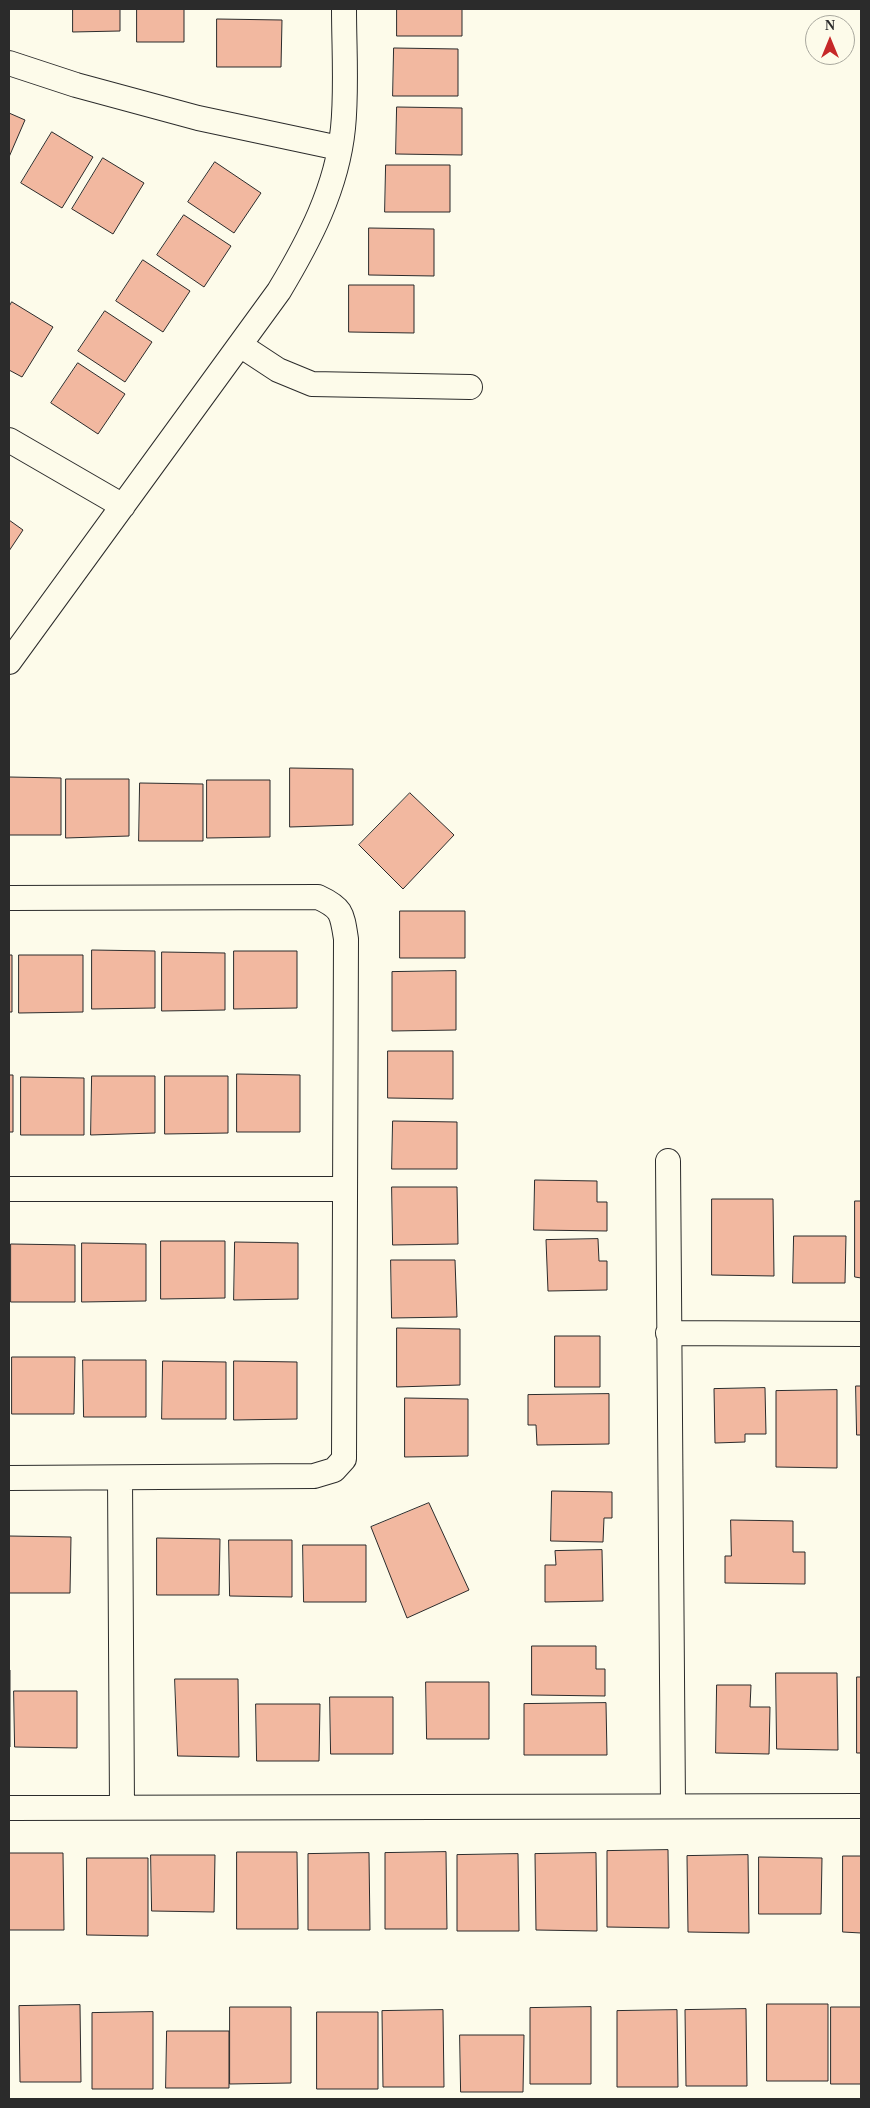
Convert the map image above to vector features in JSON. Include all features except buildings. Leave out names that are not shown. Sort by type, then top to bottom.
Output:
[{"type":"street","points":[[9,662],[279,291],[306,246],[335,170],[343,128],[344,9]]},
{"type":"street","points":[[9,63],[76,85],[198,118],[339,148]]},
{"type":"street","points":[[240,345],[278,370],[312,384],[470,387]]},
{"type":"street","points":[[9,440],[123,506]]},
{"type":"street","points":[[9,898],[318,897],[335,905],[343,918],[346,939],[344,1459],[334,1470],[314,1476],[9,1478]]},
{"type":"street","points":[[668,1161],[672,1806]]},
{"type":"street","points":[[9,1189],[345,1189]]},
{"type":"street","points":[[668,1333],[861,1334]]},
{"type":"street","points":[[120,1478],[122,1807]]},
{"type":"street","points":[[9,1808],[861,1806]]}]
